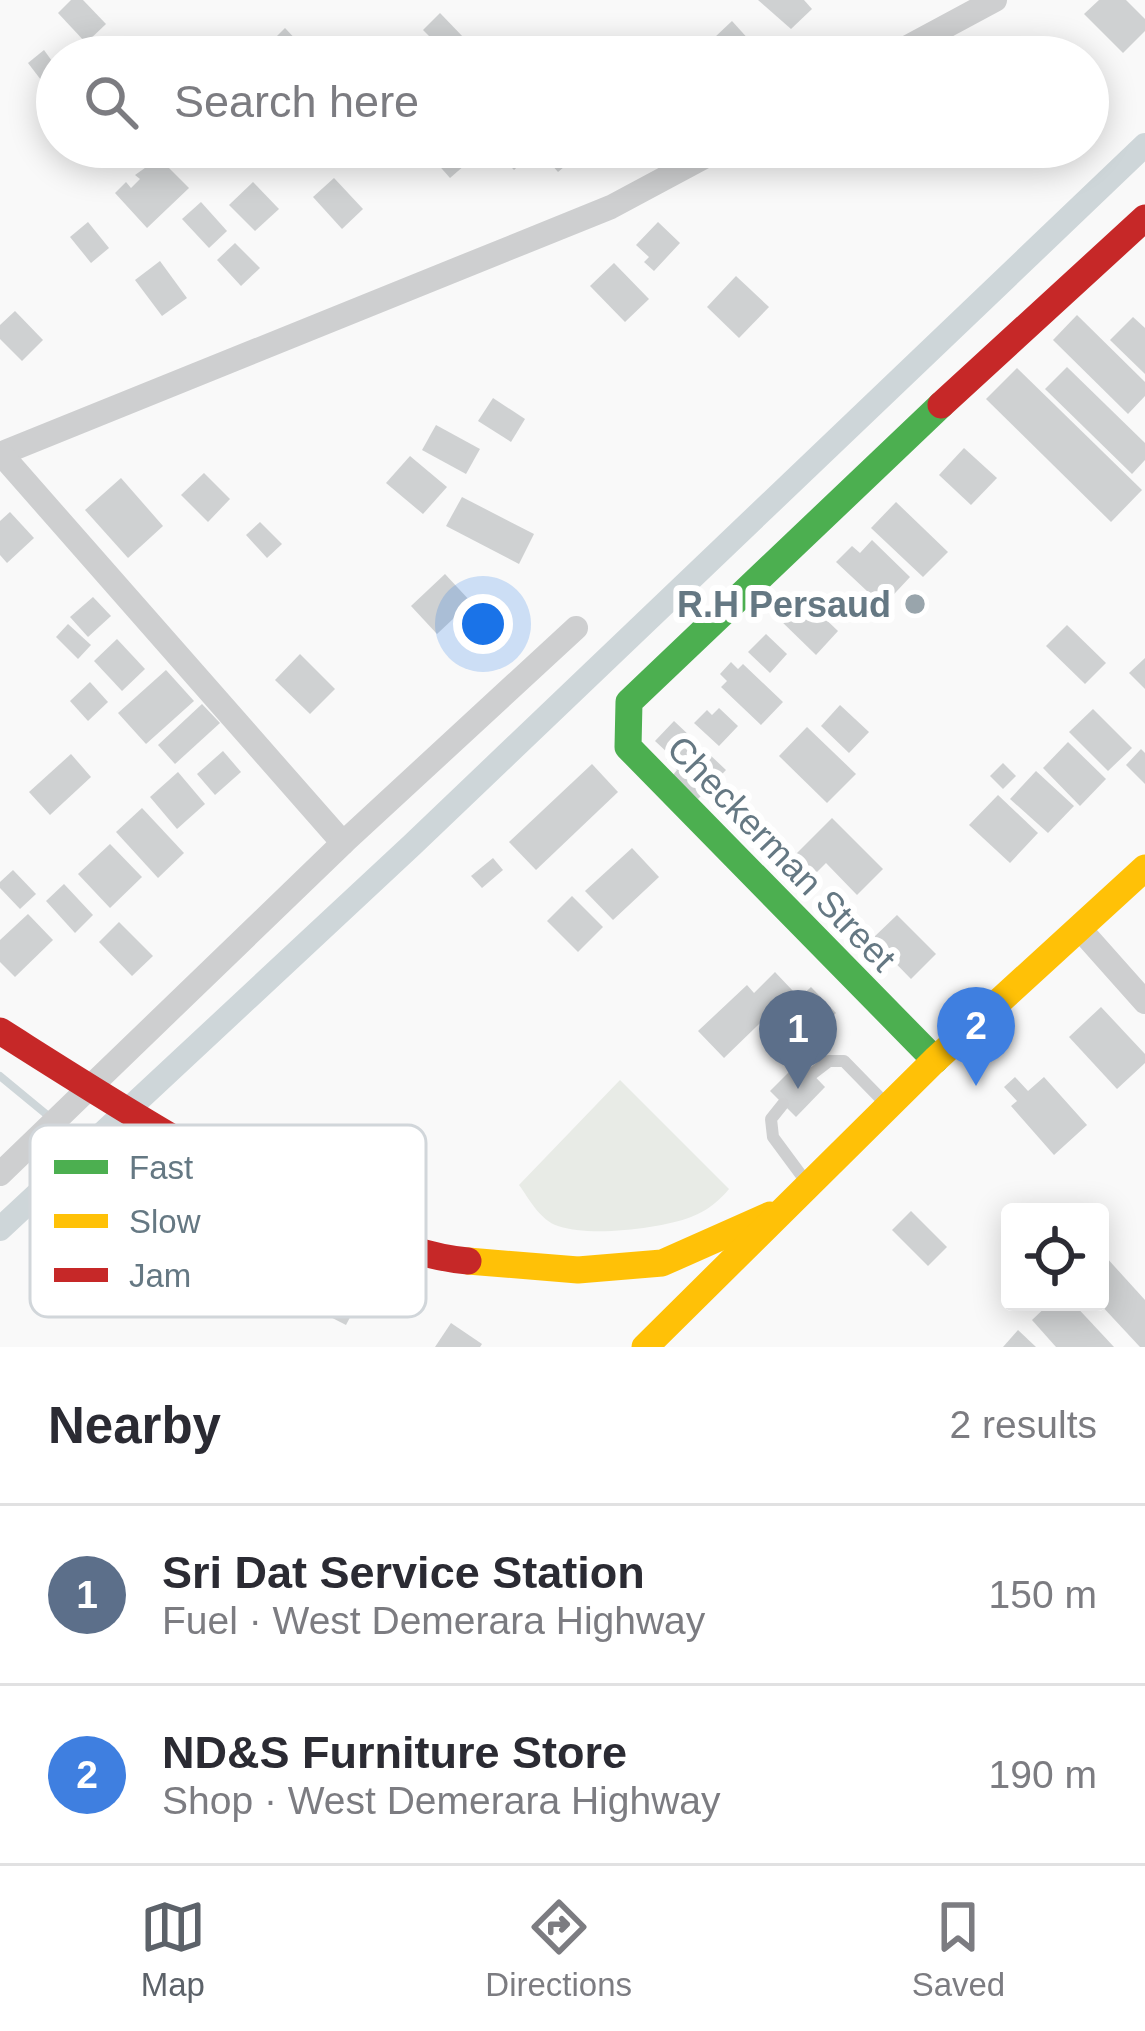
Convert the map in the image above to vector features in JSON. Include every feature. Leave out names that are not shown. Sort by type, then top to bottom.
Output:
[{"type":"street","points":[[928,36],[994,0]]},
{"type":"street","points":[[343,843],[1,454],[610,208],[684,168]]},
{"type":"street","name":"Checkerman Street","points":[[935,1060],[628,747],[629,702],[838,500],[1145,218]]},
{"type":"street","points":[[63,1125],[99,1097],[343,843],[576,628]]},
{"type":"street","points":[[645,1347],[935,1060],[1145,868]]},
{"type":"street","points":[[1080,929],[1145,1002]]},
{"type":"street","points":[[0,1031],[145,1125]]},
{"type":"street","points":[[0,1174],[30,1151]]},
{"type":"street","points":[[426,1252],[449,1259],[578,1270],[662,1263],[788,1206]]},
{"type":"lane","points":[[812,1074],[830,1061],[844,1061],[890,1107]]},
{"type":"lane","points":[[783,1104],[771,1119],[772,1137],[809,1186]]},
{"type":"shaded area","points":[[620,1080],[729,1189],[702,1212],[662,1225],[588,1231],[552,1223],[519,1185]]},
{"type":"building","points":[[71,0],[83,0],[106,24],[93,36],[79,36],[58,13]]},
{"type":"building","points":[[758,0],[804,0],[812,9],[791,29]]},
{"type":"building","points":[[1099,0],[1126,0],[1145,19],[1145,31],[1123,53],[1084,14]]},
{"type":"building","points":[[440,13],[462,36],[429,36],[423,30]]},
{"type":"building","points":[[732,21],[746,36],[716,36]]},
{"type":"building","points":[[145,168],[169,168],[189,188],[147,228],[115,193],[126,182],[131,188],[140,179],[135,175]]},
{"type":"building","points":[[441,168],[462,168],[450,178]]},
{"type":"building","points":[[334,178],[363,209],[342,229],[313,197]]},
{"type":"building","points":[[253,182],[279,209],[255,231],[229,205]]},
{"type":"building","points":[[201,202],[227,231],[209,248],[182,219]]},
{"type":"building","points":[[88,222],[109,248],[91,263],[70,237]]},
{"type":"building","points":[[658,222],[680,243],[654,271],[644,262],[649,257],[636,245]]},
{"type":"building","points":[[235,243],[260,268],[241,286],[217,260]]},
{"type":"building","points":[[160,261],[187,298],[162,316],[135,280]]},
{"type":"building","points":[[614,263],[649,299],[625,322],[590,286]]},
{"type":"building","points":[[736,276],[769,307],[739,338],[707,307]]},
{"type":"building","points":[[15,311],[43,340],[22,361],[0,339],[0,325]]},
{"type":"building","points":[[1077,315],[1145,382],[1145,396],[1128,414],[1053,340]]},
{"type":"building","points":[[1133,317],[1145,328],[1145,374],[1110,340]]},
{"type":"building","points":[[1067,367],[1145,443],[1145,460],[1132,474],[1045,389]]},
{"type":"building","points":[[1017,368],[1142,490],[1111,522],[986,399]]},
{"type":"building","points":[[493,398],[525,419],[511,442],[478,421]]},
{"type":"building","points":[[436,425],[480,449],[466,474],[422,450]]},
{"type":"building","points":[[964,448],[997,478],[971,505],[939,475]]},
{"type":"building","points":[[410,456],[447,487],[423,514],[386,483]]},
{"type":"building","points":[[204,473],[230,499],[208,522],[181,495]]},
{"type":"building","points":[[121,478],[163,526],[128,558],[85,510]]},
{"type":"building","points":[[462,497],[534,534],[519,564],[446,526]]},
{"type":"building","points":[[896,502],[948,552],[923,577],[871,528]]},
{"type":"building","points":[[10,512],[34,538],[7,563],[0,555],[0,521]]},
{"type":"building","points":[[260,522],[282,544],[267,558],[246,535]]},
{"type":"building","points":[[872,540],[910,577],[883,606],[836,562],[852,546],[860,553]]},
{"type":"building","points":[[445,574],[471,602],[437,634],[411,606]]},
{"type":"building","points":[[799,594],[838,631],[816,655],[777,617]]},
{"type":"building","points":[[93,597],[111,616],[88,637],[70,617]]},
{"type":"building","points":[[68,624],[91,645],[78,659],[56,637]]},
{"type":"building","points":[[1067,625],[1106,663],[1085,684],[1046,646]]},
{"type":"building","points":[[766,634],[787,654],[770,673],[748,652]]},
{"type":"building","points":[[117,639],[145,669],[122,691],[94,661]]},
{"type":"building","points":[[300,654],[335,689],[310,714],[275,680]]},
{"type":"building","points":[[1145,658],[1145,689],[1129,673]]},
{"type":"building","points":[[731,662],[738,669],[743,664],[783,702],[761,725],[721,687],[727,681],[720,674]]},
{"type":"building","points":[[166,670],[194,701],[146,744],[118,713]]},
{"type":"building","points":[[90,682],[108,702],[88,721],[70,701]]},
{"type":"building","points":[[202,704],[220,723],[175,764],[158,745]]},
{"type":"building","points":[[840,705],[869,732],[849,753],[821,726]]},
{"type":"building","points":[[719,708],[738,726],[719,746],[694,723],[707,710],[712,715]]},
{"type":"building","points":[[1093,709],[1132,748],[1108,771],[1069,732]]},
{"type":"building","points":[[674,721],[726,770],[698,799],[673,775],[677,770],[666,759],[669,754],[655,741]]},
{"type":"building","points":[[807,727],[856,774],[827,803],[779,756]]},
{"type":"building","points":[[1068,742],[1106,779],[1080,806],[1043,768]]},
{"type":"building","points":[[1141,749],[1145,753],[1145,784],[1126,765]]},
{"type":"building","points":[[223,751],[241,772],[215,795],[197,774]]},
{"type":"building","points":[[71,754],[91,777],[50,815],[29,792]]},
{"type":"building","points":[[1003,763],[1016,776],[1003,789],[990,776]]},
{"type":"building","points":[[592,764],[618,792],[536,870],[509,842]]},
{"type":"building","points":[[1036,771],[1074,806],[1048,833],[1010,799]]},
{"type":"building","points":[[178,772],[205,804],[177,829],[150,797]]},
{"type":"building","points":[[998,795],[1038,833],[1010,863],[969,825]]},
{"type":"building","points":[[142,808],[184,853],[158,878],[116,832]]},
{"type":"building","points":[[832,818],[883,869],[857,895],[826,863],[810,879],[791,859]]},
{"type":"building","points":[[110,844],[142,877],[110,908],[78,874]]},
{"type":"building","points":[[632,848],[659,877],[613,920],[585,891]]},
{"type":"building","points":[[493,858],[503,870],[482,888],[471,876]]},
{"type":"building","points":[[13,870],[36,894],[20,909],[0,888]]},
{"type":"building","points":[[64,884],[93,915],[75,933],[46,901]]},
{"type":"building","points":[[572,896],[603,927],[578,952],[547,921]]},
{"type":"building","points":[[28,914],[53,940],[15,977],[0,962],[0,940]]},
{"type":"building","points":[[897,915],[936,954],[911,979],[872,939]]},
{"type":"building","points":[[119,922],[153,956],[132,976],[99,942]]},
{"type":"building","points":[[775,972],[793,991],[724,1058],[698,1031],[747,985],[754,993]]},
{"type":"building","points":[[811,987],[836,1013],[804,1044],[779,1017]]},
{"type":"building","points":[[1101,1007],[1145,1054],[1145,1063],[1117,1089],[1069,1037]]},
{"type":"building","points":[[800,1061],[825,1087],[796,1117],[770,1091]]},
{"type":"building","points":[[1015,1077],[1028,1091],[1044,1077],[1087,1125],[1054,1155],[1011,1106],[1017,1101],[1004,1087]]},
{"type":"building","points":[[911,1211],[947,1247],[928,1266],[892,1230]]},
{"type":"building","points":[[1109,1260],[1145,1300],[1145,1347],[1107,1311]]},
{"type":"building","points":[[1042,1311],[1080,1311],[1114,1347],[1056,1347],[1032,1320]]},
{"type":"building","points":[[451,1323],[482,1344],[480,1347],[435,1347]]},
{"type":"building","points":[[1018,1330],[1036,1347],[1003,1347]]},
{"type":"waterway","points":[[112,1125],[1145,145]]},
{"type":"waterway","points":[[0,1076],[46,1114]]},
{"type":"waterway","points":[[0,1229],[30,1201]]},
{"type":"traffic: fast","points":[[935,1060],[628,747],[629,702],[941,405]]},
{"type":"traffic: slow","points":[[645,1347],[935,1060],[1145,868]]},
{"type":"traffic: slow","points":[[468,1261],[578,1270],[662,1263],[770,1215]]},
{"type":"traffic: jam","points":[[941,405],[1145,218]]},
{"type":"traffic: jam","points":[[0,1031],[152,1125]]},
{"type":"traffic: jam","points":[[426,1253],[468,1261]]},
{"type":"place","name":"R.H Persaud","points":[[915,604]]},
{"type":"place","name":"ND&S Furniture Store","points":[[976,1086]]},
{"type":"place","name":"Sri Dat Service Station","points":[[798,1089]]}]
